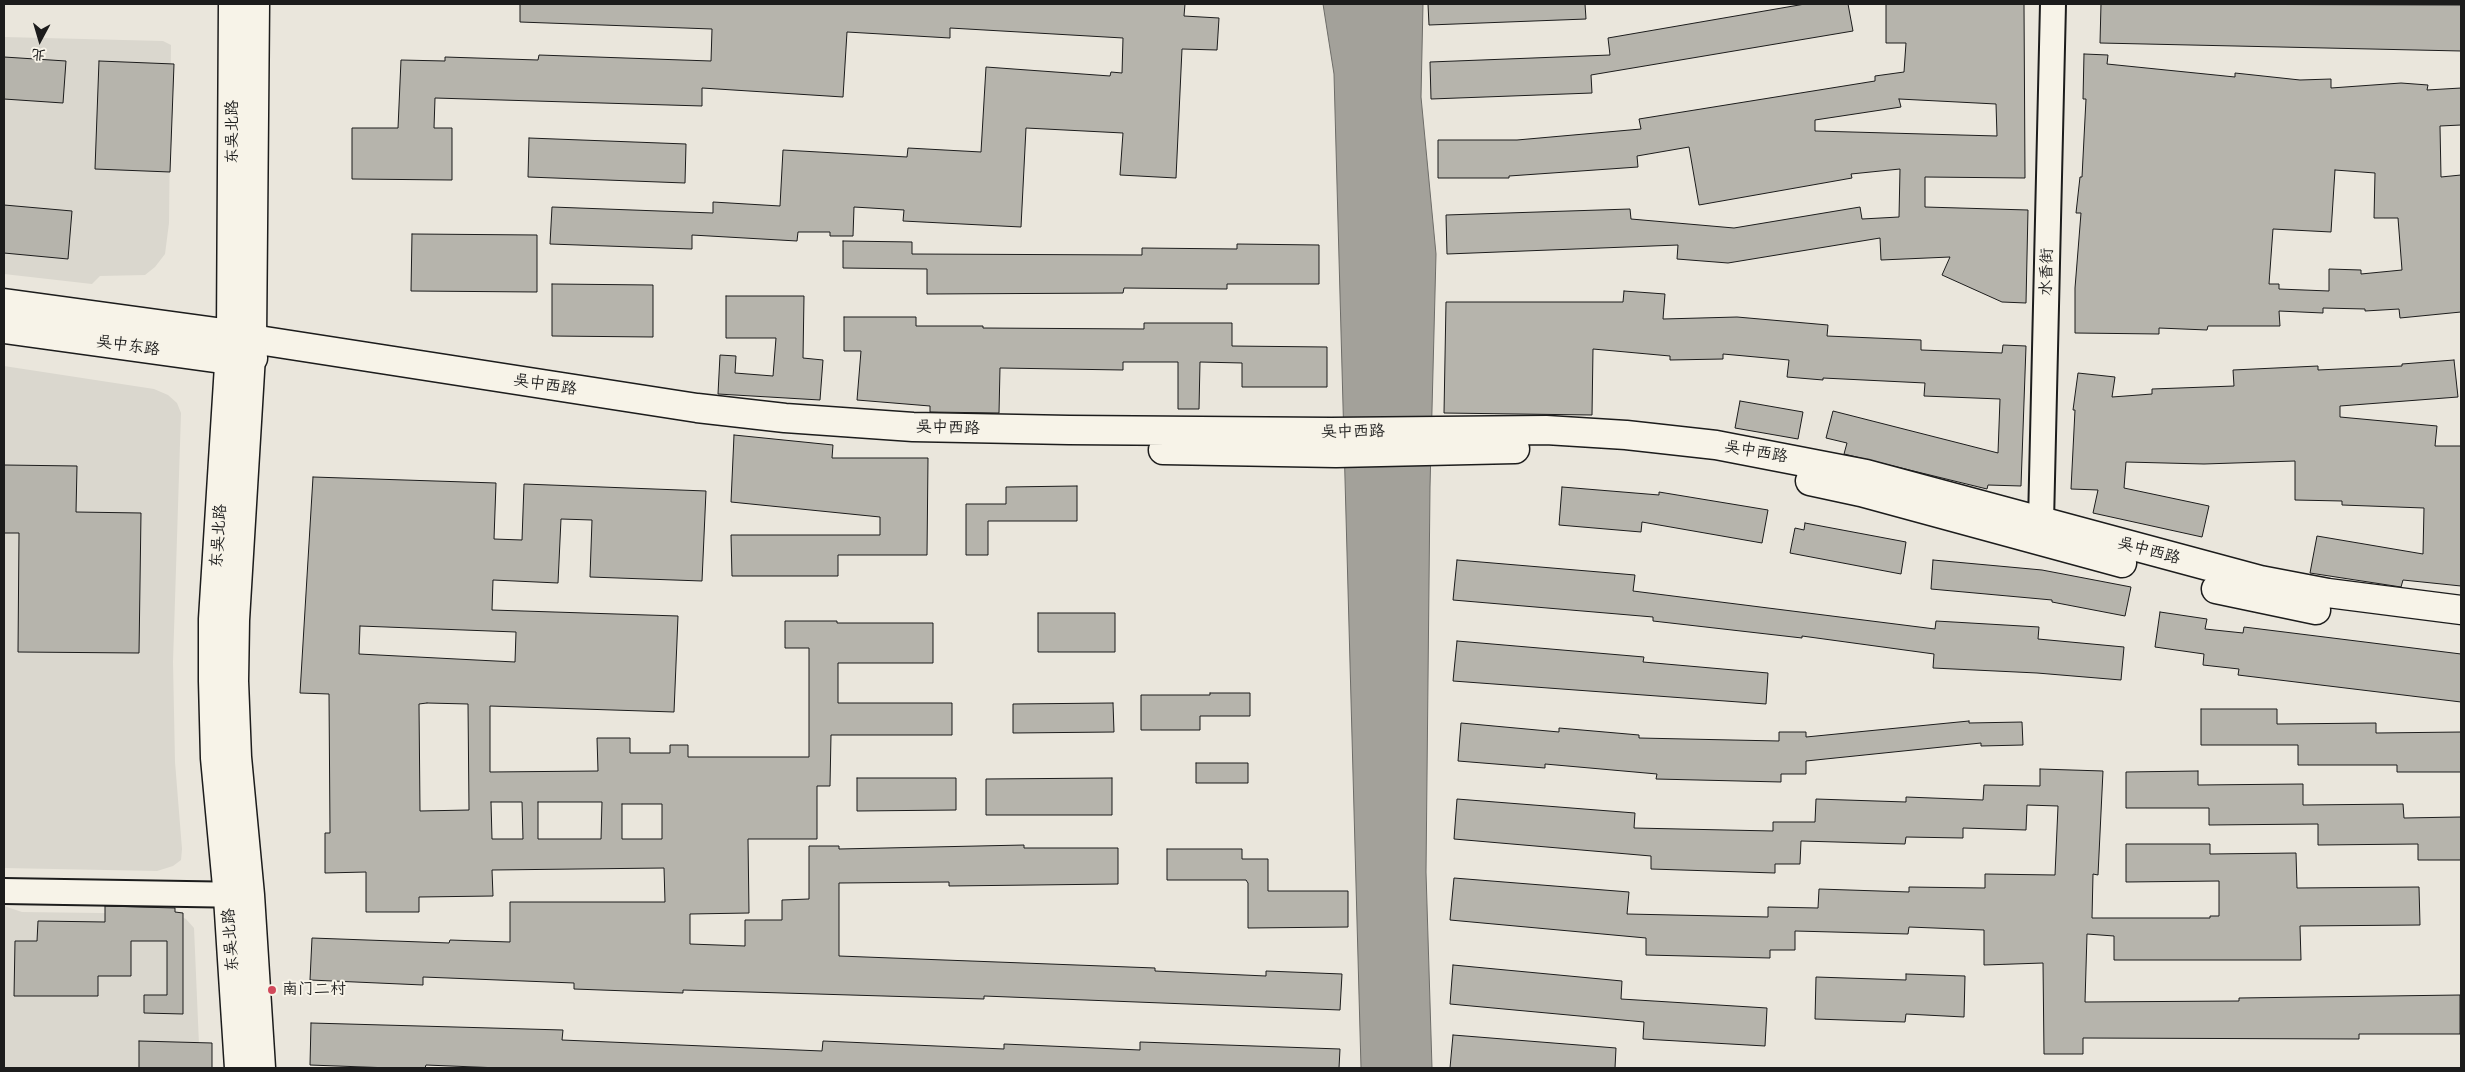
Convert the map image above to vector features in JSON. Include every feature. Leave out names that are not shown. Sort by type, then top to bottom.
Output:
[{"type":"main road","name":"东吴北路","points":[[233,4],[241,348]]},
{"type":"main road","name":"东吴北路","points":[[239,1068],[239,895],[234,681],[241,348],[255,4]]},
{"type":"main road","name":"吴中东路","points":[[4,303],[241,348]]},
{"type":"main road","name":"吴中东路","points":[[4,330],[241,348]]},
{"type":"main road","name":"吴中西路","points":[[241,348],[695,427],[784,437],[962,447],[1446,440],[1490,449],[1582,451],[1713,464],[1813,481],[2290,586],[2374,600],[2461,610]]},
{"type":"main road","name":"吴中西路","points":[[2039,531],[2286,605],[2346,615],[2461,629]]},
{"type":"main road","name":"东吴北路","points":[[239,895],[261,1068]]},
{"type":"street","name":"水香街","points":[[2039,531],[2052,4]]},
{"type":"street","points":[[4,891],[239,895]]},
{"type":"shaded area","points":[[1323,4],[1423,4],[1421,97],[1436,254],[1430,487],[1426,872],[1432,1068],[1361,1068],[1334,74]]},
{"type":"shaded area","points":[[4,37],[163,41],[171,45],[169,223],[165,254],[155,267],[145,275],[100,276],[92,284],[4,274]]},
{"type":"shaded area","points":[[4,366],[154,389],[168,395],[177,403],[181,413],[173,662],[175,762],[182,849],[181,860],[173,866],[157,871],[4,868]]},
{"type":"shaded area","points":[[4,906],[22,912],[176,914],[186,919],[194,928],[200,1068],[4,1068]]},
{"type":"building","points":[[520,4],[1185,4],[1184,16],[1219,18],[1217,50],[1182,49],[1176,178],[1120,175],[1123,133],[1026,128],[1021,227],[903,221],[904,210],[854,207],[853,236],[830,236],[830,232],[798,232],[797,241],[692,235],[692,249],[550,244],[552,207],[713,213],[713,202],[780,206],[783,150],[907,157],[908,148],[981,152],[986,67],[1110,76],[1111,72],[1122,73],[1123,38],[950,28],[950,38],[847,32],[843,97],[702,88],[702,106],[435,98],[434,128],[452,128],[452,180],[352,179],[352,128],[398,128],[401,60],[445,61],[445,57],[538,60],[539,55],[711,61],[712,29],[520,22]]},
{"type":"building","points":[[1428,4],[1585,4],[1586,19],[1429,25]]},
{"type":"building","points":[[1805,4],[1848,4],[1853,31],[1591,75],[1592,93],[1431,99],[1430,62],[1610,55],[1608,38]]},
{"type":"building","points":[[1886,4],[2024,4],[2025,178],[1925,177],[1925,207],[2028,210],[2026,303],[2002,302],[1942,275],[1950,257],[1881,260],[1880,238],[1728,263],[1677,259],[1678,245],[1447,254],[1446,215],[1630,209],[1631,219],[1734,228],[1860,207],[1862,219],[1899,217],[1900,169],[1851,174],[1852,178],[1699,205],[1689,147],[1637,156],[1638,167],[1509,176],[1509,178],[1438,178],[1438,140],[1517,140],[1641,129],[1639,119],[1875,81],[1875,76],[1904,72],[1906,43],[1886,43]],"holes":[[[1899,99],[1996,104],[1997,136],[1815,131],[1815,120],[1901,107]]]},
{"type":"building","points":[[2101,4],[2461,5],[2461,51],[2100,43]]},
{"type":"building","points":[[2084,54],[2108,55],[2107,64],[2235,77],[2235,73],[2300,80],[2331,79],[2331,88],[2401,83],[2428,85],[2427,90],[2461,88],[2461,125],[2440,126],[2441,177],[2461,175],[2461,312],[2400,318],[2399,309],[2365,311],[2365,309],[2323,308],[2323,313],[2279,311],[2280,326],[2208,326],[2207,330],[2159,328],[2159,334],[2075,333],[2075,288],[2081,213],[2076,213],[2080,177],[2082,177],[2086,99],[2083,99]],"holes":[[[2335,170],[2375,173],[2374,218],[2398,218],[2402,270],[2361,274],[2361,270],[2329,269],[2329,291],[2279,289],[2279,284],[2269,284],[2273,229],[2331,232]]]},
{"type":"building","points":[[4,57],[66,61],[63,103],[4,99]]},
{"type":"building","points":[[99,61],[174,64],[170,172],[95,169]]},
{"type":"building","points":[[529,138],[686,144],[685,183],[528,177]]},
{"type":"building","points":[[4,205],[72,211],[68,259],[4,253]]},
{"type":"building","points":[[412,234],[537,235],[537,292],[411,291]]},
{"type":"building","points":[[843,241],[912,242],[912,254],[1142,255],[1142,248],[1237,249],[1237,244],[1319,245],[1319,284],[1227,284],[1227,289],[1124,288],[1123,293],[927,294],[927,269],[843,268]]},
{"type":"building","points":[[552,284],[653,285],[653,337],[552,336]]},
{"type":"building","points":[[1624,291],[1665,294],[1663,319],[1737,317],[1828,325],[1827,336],[1921,340],[1921,350],[2002,353],[2003,345],[2026,346],[2021,486],[1988,485],[1987,489],[1844,454],[1847,443],[1826,438],[1833,411],[1998,453],[2000,399],[1924,396],[1925,383],[1787,377],[1789,360],[1723,354],[1723,359],[1670,360],[1670,356],[1593,349],[1592,415],[1444,413],[1446,302],[1623,302]]},
{"type":"building","points":[[726,296],[804,296],[803,358],[823,360],[820,400],[718,394],[720,355],[736,356],[735,373],[773,376],[776,338],[726,338]]},
{"type":"building","points":[[844,317],[916,317],[916,326],[983,326],[983,328],[1144,329],[1144,323],[1232,323],[1232,346],[1327,347],[1327,387],[1242,387],[1242,363],[1200,362],[1199,409],[1178,409],[1178,362],[1123,362],[1123,370],[1000,368],[999,413],[930,412],[930,406],[857,400],[861,351],[844,351]]},
{"type":"building","points":[[2454,360],[2458,397],[2340,406],[2340,417],[2437,426],[2435,446],[2461,446],[2461,586],[2403,580],[2401,587],[2310,573],[2317,536],[2423,554],[2424,508],[2342,505],[2342,501],[2295,500],[2295,461],[2204,464],[2126,462],[2124,488],[2209,506],[2202,537],[2093,513],[2098,490],[2071,489],[2075,410],[2073,410],[2078,373],[2115,377],[2112,397],[2152,394],[2152,389],[2234,386],[2233,370],[2318,366],[2318,370],[2402,366],[2402,364]]},
{"type":"building","points":[[1740,401],[1803,412],[1798,439],[1735,428]]},
{"type":"building","points":[[734,435],[833,445],[832,458],[928,458],[927,555],[838,555],[838,576],[732,576],[731,535],[880,535],[880,517],[731,502]]},
{"type":"building","points":[[4,465],[77,466],[76,512],[141,513],[139,653],[18,652],[19,533],[4,533]]},
{"type":"building","points":[[313,477],[496,483],[494,539],[522,540],[524,484],[706,491],[702,581],[590,577],[592,520],[561,519],[558,583],[493,580],[492,610],[678,616],[674,712],[490,706],[490,772],[598,771],[597,738],[630,738],[630,753],[670,753],[670,745],[688,745],[688,757],[809,757],[809,648],[785,648],[785,621],[933,623],[933,663],[838,663],[838,703],[952,703],[952,735],[831,735],[830,786],[817,786],[817,839],[748,839],[749,913],[690,914],[690,944],[745,946],[745,920],[782,920],[782,900],[809,899],[809,846],[839,846],[839,849],[1024,845],[1024,848],[1118,848],[1118,884],[949,886],[949,882],[839,883],[839,956],[1155,968],[1155,971],[1266,976],[1266,971],[1342,974],[1340,1010],[984,996],[984,999],[683,990],[683,993],[574,989],[574,983],[423,977],[423,985],[310,980],[312,938],[449,943],[450,940],[510,942],[510,902],[665,902],[664,868],[492,870],[493,896],[419,897],[419,912],[366,912],[366,872],[325,873],[325,833],[330,833],[329,694],[300,693]],"holes":[[[360,626],[516,632],[515,662],[359,654]],[[419,704],[468,704],[469,810],[420,811]],[[491,802],[522,802],[523,839],[492,839]],[[538,802],[602,802],[601,839],[538,839]],[[622,804],[662,804],[662,839],[622,839]]]},
{"type":"building","points":[[1077,486],[1077,521],[988,521],[988,555],[966,555],[966,504],[1006,504],[1006,487]]},
{"type":"building","points":[[1562,487],[1659,495],[1659,492],[1768,510],[1762,543],[1642,522],[1641,532],[1559,525]]},
{"type":"building","points":[[1805,523],[1906,542],[1901,574],[1790,553],[1795,528],[1804,530]]},
{"type":"building","points":[[1457,560],[1635,575],[1633,591],[1935,629],[1936,621],[2039,627],[2038,639],[2124,647],[2121,680],[2037,673],[1933,668],[1934,654],[1802,636],[1802,638],[1653,621],[1653,617],[1453,600]]},
{"type":"building","points":[[1933,560],[2042,570],[2131,587],[2125,616],[2052,602],[2052,600],[1931,589]]},
{"type":"building","points":[[2160,612],[2207,619],[2205,629],[2243,633],[2244,627],[2461,654],[2461,702],[2238,675],[2239,669],[2203,665],[2204,654],[2155,647]]},
{"type":"building","points":[[1038,613],[1115,613],[1115,652],[1038,652]]},
{"type":"building","points":[[1457,641],[1644,657],[1643,662],[1768,673],[1766,704],[1453,681]]},
{"type":"building","points":[[1210,693],[1250,693],[1250,716],[1200,716],[1200,730],[1141,730],[1141,695],[1210,695]]},
{"type":"building","points":[[1113,703],[1114,732],[1013,733],[1013,704]]},
{"type":"building","points":[[2201,709],[2277,709],[2277,724],[2376,723],[2376,733],[2461,732],[2461,772],[2397,772],[2397,765],[2298,765],[2298,745],[2201,745]]},
{"type":"building","points":[[1969,721],[1969,723],[2022,722],[2023,745],[1981,746],[1981,743],[1806,761],[1806,774],[1781,774],[1781,782],[1656,779],[1657,774],[1545,764],[1545,768],[1458,761],[1461,723],[1559,732],[1559,728],[1639,735],[1639,738],[1779,741],[1779,732],[1806,732],[1806,737]]},
{"type":"building","points":[[1196,763],[1248,763],[1248,783],[1196,783]]},
{"type":"building","points":[[2040,769],[2103,771],[2098,875],[2093,874],[2092,918],[2210,918],[2210,916],[2219,916],[2219,881],[2126,882],[2126,844],[2210,844],[2210,854],[2296,853],[2297,888],[2419,887],[2420,925],[2300,926],[2301,960],[2114,960],[2114,936],[2087,934],[2085,1002],[2239,1001],[2239,998],[2460,995],[2460,1034],[2359,1034],[2359,1039],[2083,1038],[2083,1054],[2044,1054],[2043,963],[1984,965],[1984,930],[1909,927],[1908,934],[1795,931],[1795,950],[1770,950],[1770,958],[1646,955],[1646,938],[1450,920],[1454,878],[1629,892],[1627,914],[1768,917],[1768,907],[1818,908],[1819,889],[1909,892],[1909,887],[1985,888],[1985,874],[2055,875],[2058,806],[2027,805],[2026,830],[1963,828],[1963,838],[1906,837],[1905,844],[1801,841],[1800,864],[1775,864],[1775,873],[1651,869],[1651,856],[1454,839],[1457,799],[1635,813],[1634,828],[1773,831],[1773,822],[1815,822],[1816,799],[1906,802],[1906,797],[1983,800],[1984,785],[2040,786]]},
{"type":"building","points":[[2198,771],[2198,785],[2303,784],[2303,805],[2403,804],[2404,818],[2461,817],[2461,860],[2418,860],[2418,844],[2318,845],[2318,824],[2209,825],[2209,808],[2126,808],[2126,772]]},
{"type":"building","points":[[857,778],[956,778],[956,810],[857,811]]},
{"type":"building","points":[[1112,778],[1112,815],[986,815],[986,779]]},
{"type":"building","points":[[1167,849],[1242,849],[1242,859],[1268,859],[1268,891],[1348,891],[1348,927],[1248,928],[1248,883],[1246,880],[1167,880]]},
{"type":"building","points":[[105,906],[175,908],[175,912],[183,913],[183,1014],[144,1013],[144,995],[167,995],[167,941],[131,941],[131,976],[98,976],[98,996],[14,996],[15,941],[37,941],[38,921],[105,922]]},
{"type":"building","points":[[1453,965],[1622,981],[1621,999],[1767,1008],[1765,1046],[1643,1039],[1644,1022],[1450,1004]]},
{"type":"building","points":[[1906,974],[1965,976],[1964,1017],[1906,1014],[1905,1022],[1815,1019],[1816,977],[1906,980]]},
{"type":"building","points":[[311,1023],[563,1030],[562,1040],[822,1051],[823,1041],[1004,1049],[1004,1044],[1140,1050],[1140,1042],[1340,1049],[1339,1068],[500,1068],[426,1065],[425,1068],[391,1068],[310,1065]]},
{"type":"building","points":[[1453,1035],[1616,1048],[1615,1068],[1450,1068]]},
{"type":"building","points":[[139,1041],[212,1043],[212,1068],[139,1068]]},
{"type":"place","name":"南门二村","points":[[272,990]]}]
